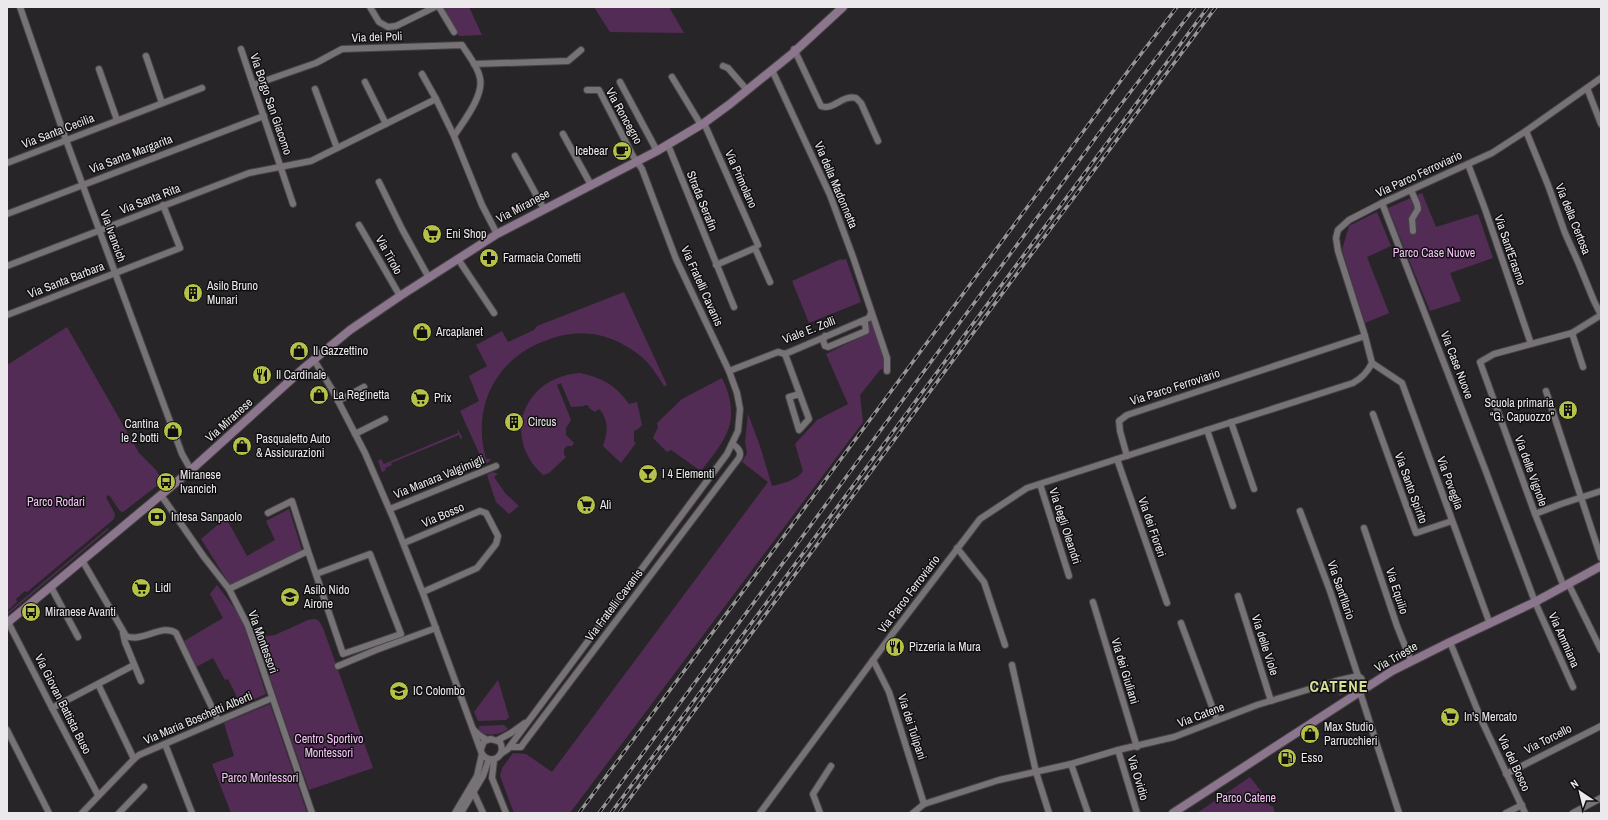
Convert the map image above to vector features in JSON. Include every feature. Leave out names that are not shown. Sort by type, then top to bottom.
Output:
[{"type":"street","name":"Via Ivancich","points":[[20,7],[82,184],[182,454],[191,470]]},
{"type":"street","points":[[370,7],[379,22],[388,27],[396,26],[435,7]]},
{"type":"street","points":[[439,7],[454,32]]},
{"type":"street","name":"Via Miranese","points":[[8,622],[191,470],[314,360],[350,330],[497,234],[657,151],[702,124],[779,64],[838,7]]},
{"type":"street","name":"Via Miranese","points":[[794,49],[844,7]]},
{"type":"street","name":"Via dei Poli","points":[[253,85],[316,63],[342,49],[462,45],[474,64],[481,79],[479,92],[474,105],[454,136]]},
{"type":"street","name":"Via Borgo San Giacomo","points":[[241,49],[293,204]]},
{"type":"street","points":[[794,49],[821,106],[827,108],[850,97],[856,98],[862,103],[878,141]]},
{"type":"street","points":[[474,64],[568,61],[581,50]]},
{"type":"street","points":[[146,56],[162,103]]},
{"type":"street","points":[[723,66],[728,68],[747,90]]},
{"type":"street","points":[[99,69],[117,120]]},
{"type":"street","name":"Via della Madonnetta","points":[[772,70],[830,195],[853,256],[886,356],[887,372]]},
{"type":"street","points":[[422,74],[454,136],[482,205],[497,234]]},
{"type":"street","points":[[672,77],[702,124]]},
{"type":"street","name":"Via Parco Ferroviario","points":[[760,813],[980,519],[1027,488],[1353,383],[1366,374],[1372,363],[1338,251],[1336,238],[1338,230],[1349,220],[1382,203],[1492,152],[1526,131],[1601,78]]},
{"type":"street","points":[[365,82],[386,124]]},
{"type":"street","points":[[620,82],[657,151]]},
{"type":"street","name":"Via Santa Cecilia","points":[[7,162],[202,88]]},
{"type":"street","points":[[1587,88],[1601,124]]},
{"type":"street","points":[[314,89],[337,148]]},
{"type":"street","name":"Via Roncegno","points":[[587,90],[599,90],[637,161]]},
{"type":"street","name":"Via Borgo San Giacomo","points":[[280,166],[311,161],[436,99]]},
{"type":"street","name":"Via Santa Margarita","points":[[7,214],[82,184],[264,116]]},
{"type":"street","name":"Via Primolano","points":[[702,124],[758,244]]},
{"type":"street","name":"Via della Certosa","points":[[1526,131],[1565,233],[1601,315]]},
{"type":"street","points":[[563,134],[591,185]]},
{"type":"street","name":"Strada Serafin","points":[[668,145],[734,307]]},
{"type":"street","points":[[515,156],[544,209]]},
{"type":"street","name":"Via Fratelli Cavanis","points":[[502,753],[510,747],[727,454],[738,431],[740,409],[737,393],[729,371],[679,264],[642,169],[637,161]]},
{"type":"street","name":"Via Sant'Erasmo","points":[[1468,164],[1531,344]]},
{"type":"street","name":"Via Santa Rita","points":[[7,266],[249,173],[280,166]]},
{"type":"street","points":[[379,182],[402,229],[429,278]]},
{"type":"street","points":[[1411,190],[1418,204],[1418,209],[1412,219],[1413,231]]},
{"type":"street","name":"Via Case Nuove","points":[[1382,203],[1535,602]]},
{"type":"street","name":"Via Santa Barbara","points":[[7,315],[180,248],[163,205]]},
{"type":"street","name":"Via Tirolo","points":[[359,224],[400,296]]},
{"type":"street","points":[[716,265],[755,248],[770,282]]},
{"type":"street","points":[[458,259],[494,313]]},
{"type":"street","name":"Viale E. Zolli","points":[[729,371],[778,352],[785,354],[869,318],[871,313]]},
{"type":"street","name":"Via delle Vignole","points":[[1601,315],[1572,334],[1494,354],[1480,362],[1535,514],[1566,586],[1601,650]]},
{"type":"street","points":[[825,336],[823,340],[825,346],[828,347],[866,331],[865,323],[860,322]]},
{"type":"street","points":[[1572,334],[1583,367]]},
{"type":"street","name":"Via Parco Ferroviario","points":[[1127,456],[1120,431],[1119,421],[1127,415],[1365,336]]},
{"type":"street","points":[[785,354],[800,394],[809,419],[799,430],[789,397],[800,394]]},
{"type":"street","points":[[314,360],[355,434],[390,509],[423,592],[477,743],[481,752],[491,760],[492,778],[506,813]]},
{"type":"street","name":"Via Poveglia","points":[[1372,363],[1402,383],[1490,624]]},
{"type":"street","points":[[338,401],[364,387]]},
{"type":"street","points":[[1546,390],[1580,498],[1601,558]]},
{"type":"street","name":"Via Santo Spirito","points":[[1372,414],[1416,533],[1452,521]]},
{"type":"street","points":[[355,434],[385,419]]},
{"type":"street","points":[[1231,422],[1254,490]]},
{"type":"street","points":[[1207,430],[1233,506]]},
{"type":"street","name":"Via Fratelli Cavanis","points":[[510,747],[521,746],[523,744],[739,458],[740,454],[738,448],[733,444]]},
{"type":"street","points":[[727,454],[733,459],[732,467]]},
{"type":"street","name":"Via dei Fioreri","points":[[1117,459],[1167,603]]},
{"type":"street","name":"Via Manara Valgimigli","points":[[390,509],[496,466]]},
{"type":"street","name":"Via degli Oleandri","points":[[1040,484],[1069,576]]},
{"type":"street","points":[[1535,514],[1601,491]]},
{"type":"street","name":"Via Montessori","points":[[161,495],[204,557],[229,589],[248,626],[312,813]]},
{"type":"street","points":[[268,513],[292,501],[308,551],[343,654],[401,634],[370,554],[316,574]]},
{"type":"street","name":"Via Bosso","points":[[404,543],[480,510],[486,513],[498,536],[496,544],[477,568],[423,592]]},
{"type":"street","name":"Via Sant'Ilario","points":[[1300,511],[1330,591],[1358,676]]},
{"type":"street","name":"Via Equilio","points":[[1364,528],[1397,626],[1411,661]]},
{"type":"street","points":[[957,548],[984,582],[1005,644]]},
{"type":"street","points":[[229,589],[308,551]]},
{"type":"street","points":[[82,560],[123,633],[140,681]]},
{"type":"street","name":"Via Trieste","points":[[1173,813],[1363,690],[1411,661],[1535,602],[1601,566]]},
{"type":"street","points":[[51,587],[78,637]]},
{"type":"street","name":"Via delle Viole","points":[[1238,596],[1271,701]]},
{"type":"street","name":"Via dei Giuliani","points":[[1093,602],[1137,747]]},
{"type":"street","name":"Via Ammiana","points":[[1535,602],[1573,687]]},
{"type":"street","name":"Via Giovan Battista Buso","points":[[8,622],[98,795]]},
{"type":"street","points":[[1181,623],[1216,720]]},
{"type":"street","points":[[338,666],[436,628]]},
{"type":"street","points":[[123,633],[133,638],[166,631],[173,631],[176,634],[218,720]]},
{"type":"street","name":"Via del Bosco","points":[[1450,642],[1481,719],[1525,813]]},
{"type":"street","name":"Via dei Tulipani","points":[[873,660],[889,692],[924,804]]},
{"type":"street","points":[[52,708],[134,665]]},
{"type":"street","points":[[1012,665],[1036,772],[1049,813]]},
{"type":"street","points":[[1358,676],[1361,678],[1363,690],[1399,813]]},
{"type":"street","name":"Via Catene","points":[[913,813],[924,804],[999,780],[1071,764],[1118,750],[1137,747],[1174,737],[1216,720],[1271,701],[1336,681],[1358,676]]},
{"type":"street","points":[[98,684],[134,759]]},
{"type":"street","name":"Via Maria Boschetti Alberti","points":[[82,813],[134,759],[140,755],[218,720],[272,698]]},
{"type":"street","name":"Via Fratelli Cavanis","points":[[498,740],[511,733],[532,716]]},
{"type":"street","name":"Via Torcello","points":[[1506,774],[1601,726]]},
{"type":"street","points":[[472,728],[487,740]]},
{"type":"street","points":[[7,730],[49,813]]},
{"type":"street","points":[[455,813],[472,790],[483,776],[491,760],[500,756],[502,753],[501,745],[498,740],[491,739],[482,743],[477,776],[472,790],[461,813]]},
{"type":"street","points":[[165,744],[192,813]]},
{"type":"street","name":"Via Ovidio","points":[[1118,750],[1137,813]]},
{"type":"street","points":[[1071,764],[1088,813]]},
{"type":"street","points":[[820,813],[813,794],[832,766]]},
{"type":"street","points":[[119,813],[144,787]]},
{"type":"street","points":[[472,790],[483,813]]},
{"type":"street","points":[[1573,813],[1601,798]]},
{"type":"street","name":"Via del Bosco","points":[[1506,813],[1522,805]]},
{"type":"green space","points":[[443,7],[469,7],[482,35],[459,36],[443,10]]},
{"type":"green space","points":[[594,7],[669,7],[684,33],[610,32]]},
{"type":"green space","name":"Parco Case Nuove","points":[[1422,193],[1436,227],[1478,214],[1493,258],[1450,273],[1461,301],[1430,311],[1388,208]]},
{"type":"green space","name":"Parco Case Nuove","points":[[1377,212],[1391,246],[1367,257],[1389,313],[1365,323],[1342,250],[1349,226]]},
{"type":"green space","points":[[841,259],[846,259],[861,302],[809,323],[792,281]]},
{"type":"green space","points":[[624,292],[667,385],[664,386],[643,358],[630,348],[607,337],[576,333],[550,339],[531,347],[516,357],[503,370],[492,386],[486,402],[482,420],[482,439],[486,459],[491,459],[489,462],[484,464],[460,411],[479,401],[469,376],[487,366],[476,345],[502,331],[508,342],[534,330],[537,326]]},
{"type":"green space","points":[[869,322],[872,322],[883,352],[885,368],[880,370],[860,395],[863,422],[570,813],[514,813],[500,776],[502,768],[513,753],[526,754],[552,772],[768,482],[742,462],[747,453],[745,442],[748,414],[760,446],[772,486],[797,477],[803,471],[795,444],[817,420],[848,404],[826,354],[869,333]]},
{"type":"green space","name":"Parco Rodari","points":[[67,327],[139,453],[156,470],[163,481],[123,512],[120,511],[109,495],[106,497],[115,514],[114,519],[27,592],[25,591],[16,599],[17,602],[7,611],[7,365]]},
{"type":"green space","points":[[580,373],[595,377],[608,383],[619,392],[629,404],[637,402],[642,425],[634,431],[634,442],[636,443],[621,463],[603,446],[607,426],[605,417],[599,409],[595,412],[589,408],[589,406],[585,405],[571,407],[561,383],[557,385],[571,420],[566,428],[566,435],[574,443],[572,446],[567,446],[564,449],[564,455],[566,457],[549,473],[543,475],[530,460],[523,444],[521,427],[524,411],[532,397],[544,385],[560,377]]},
{"type":"green space","points":[[722,378],[731,406],[729,428],[718,448],[701,471],[671,450],[667,452],[653,438],[658,427],[657,423],[682,399]]},
{"type":"green space","points":[[457,428],[462,437],[461,440],[459,435],[391,463],[392,465],[385,468],[386,470],[382,472],[378,461],[381,459],[384,464],[458,433]]},
{"type":"green space","points":[[493,472],[498,474],[494,477],[505,493],[519,506],[509,514],[496,502],[487,475]]},
{"type":"green space","points":[[289,509],[302,550],[230,585],[201,539],[226,518],[247,556],[275,540],[266,521]]},
{"type":"green space","points":[[108,528],[109,529],[7,615],[7,613]]},
{"type":"green space","points":[[217,585],[238,613],[244,626],[266,694],[241,705],[228,679],[225,680],[213,658],[196,667],[184,641],[223,618],[210,594]]},
{"type":"green space","name":"Centro Sportivo Montessori","points":[[315,619],[319,621],[323,628],[373,768],[309,790],[256,638],[275,635],[308,620]]},
{"type":"green space","points":[[1348,679],[1358,679],[1360,685],[1339,696],[1335,683],[1340,682],[1339,688],[1347,685]]},
{"type":"green space","points":[[498,680],[509,717],[506,720],[478,721],[474,712]]},
{"type":"green space","name":"Parco Montessori","points":[[270,704],[307,813],[231,813],[212,764],[234,756],[224,723]]},
{"type":"green space","points":[[504,725],[508,729],[498,734],[490,735],[479,731],[479,726]]},
{"type":"green space","name":"Parco Catene","points":[[1250,777],[1267,799],[1270,806],[1273,806],[1275,813],[1197,813]]},
{"type":"railway","points":[[579,813],[1177,7]]},
{"type":"railway","points":[[599,813],[1100,132],[1195,7]]},
{"type":"railway","points":[[611,813],[1208,7]]},
{"type":"railway","points":[[619,813],[1016,275],[1216,7]]},
{"type":"place","name":"Icebear","points":[[622,151]]},
{"type":"place","name":"Eni Shop","points":[[432,234]]},
{"type":"place","name":"Farmacia Cometti","points":[[489,258]]},
{"type":"place","name":"Asilo Bruno Munari","points":[[193,293]]},
{"type":"place","name":"Arcaplanet","points":[[422,332]]},
{"type":"place","name":"Il Gazzettino","points":[[299,351]]},
{"type":"place","name":"Il Cardinale","points":[[262,375]]},
{"type":"place","name":"La Reginetta","points":[[319,395]]},
{"type":"place","name":"Prix","points":[[420,398]]},
{"type":"place","name":"Scuola primaria “G. Capuozzo”","points":[[1568,410]]},
{"type":"place","name":"Circus","points":[[514,422]]},
{"type":"place","name":"Cantina le 2 botti","points":[[173,431]]},
{"type":"place","name":"Pasqualetto Auto & Assicurazioni","points":[[242,446]]},
{"type":"place","name":"I 4 Elementi","points":[[648,474]]},
{"type":"place","name":"Miranese Ivancich","points":[[166,482]]},
{"type":"place","name":"Alì","points":[[586,505]]},
{"type":"place","name":"Intesa Sanpaolo","points":[[157,517]]},
{"type":"place","name":"Lidl","points":[[141,588]]},
{"type":"place","name":"Asilo Nido Airone","points":[[290,597]]},
{"type":"place","name":"Miranese Avanti","points":[[31,612]]},
{"type":"place","name":"Pizzeria la Mura","points":[[895,647]]},
{"type":"place","name":"IC Colombo","points":[[399,691]]},
{"type":"place","name":"In's Mercato","points":[[1450,717]]},
{"type":"place","name":"Max Studio Parrucchieri","points":[[1310,734]]},
{"type":"place","name":"Esso","points":[[1287,758]]},
{"type":"district","name":"CATENE","points":[[1339,686]]}]
